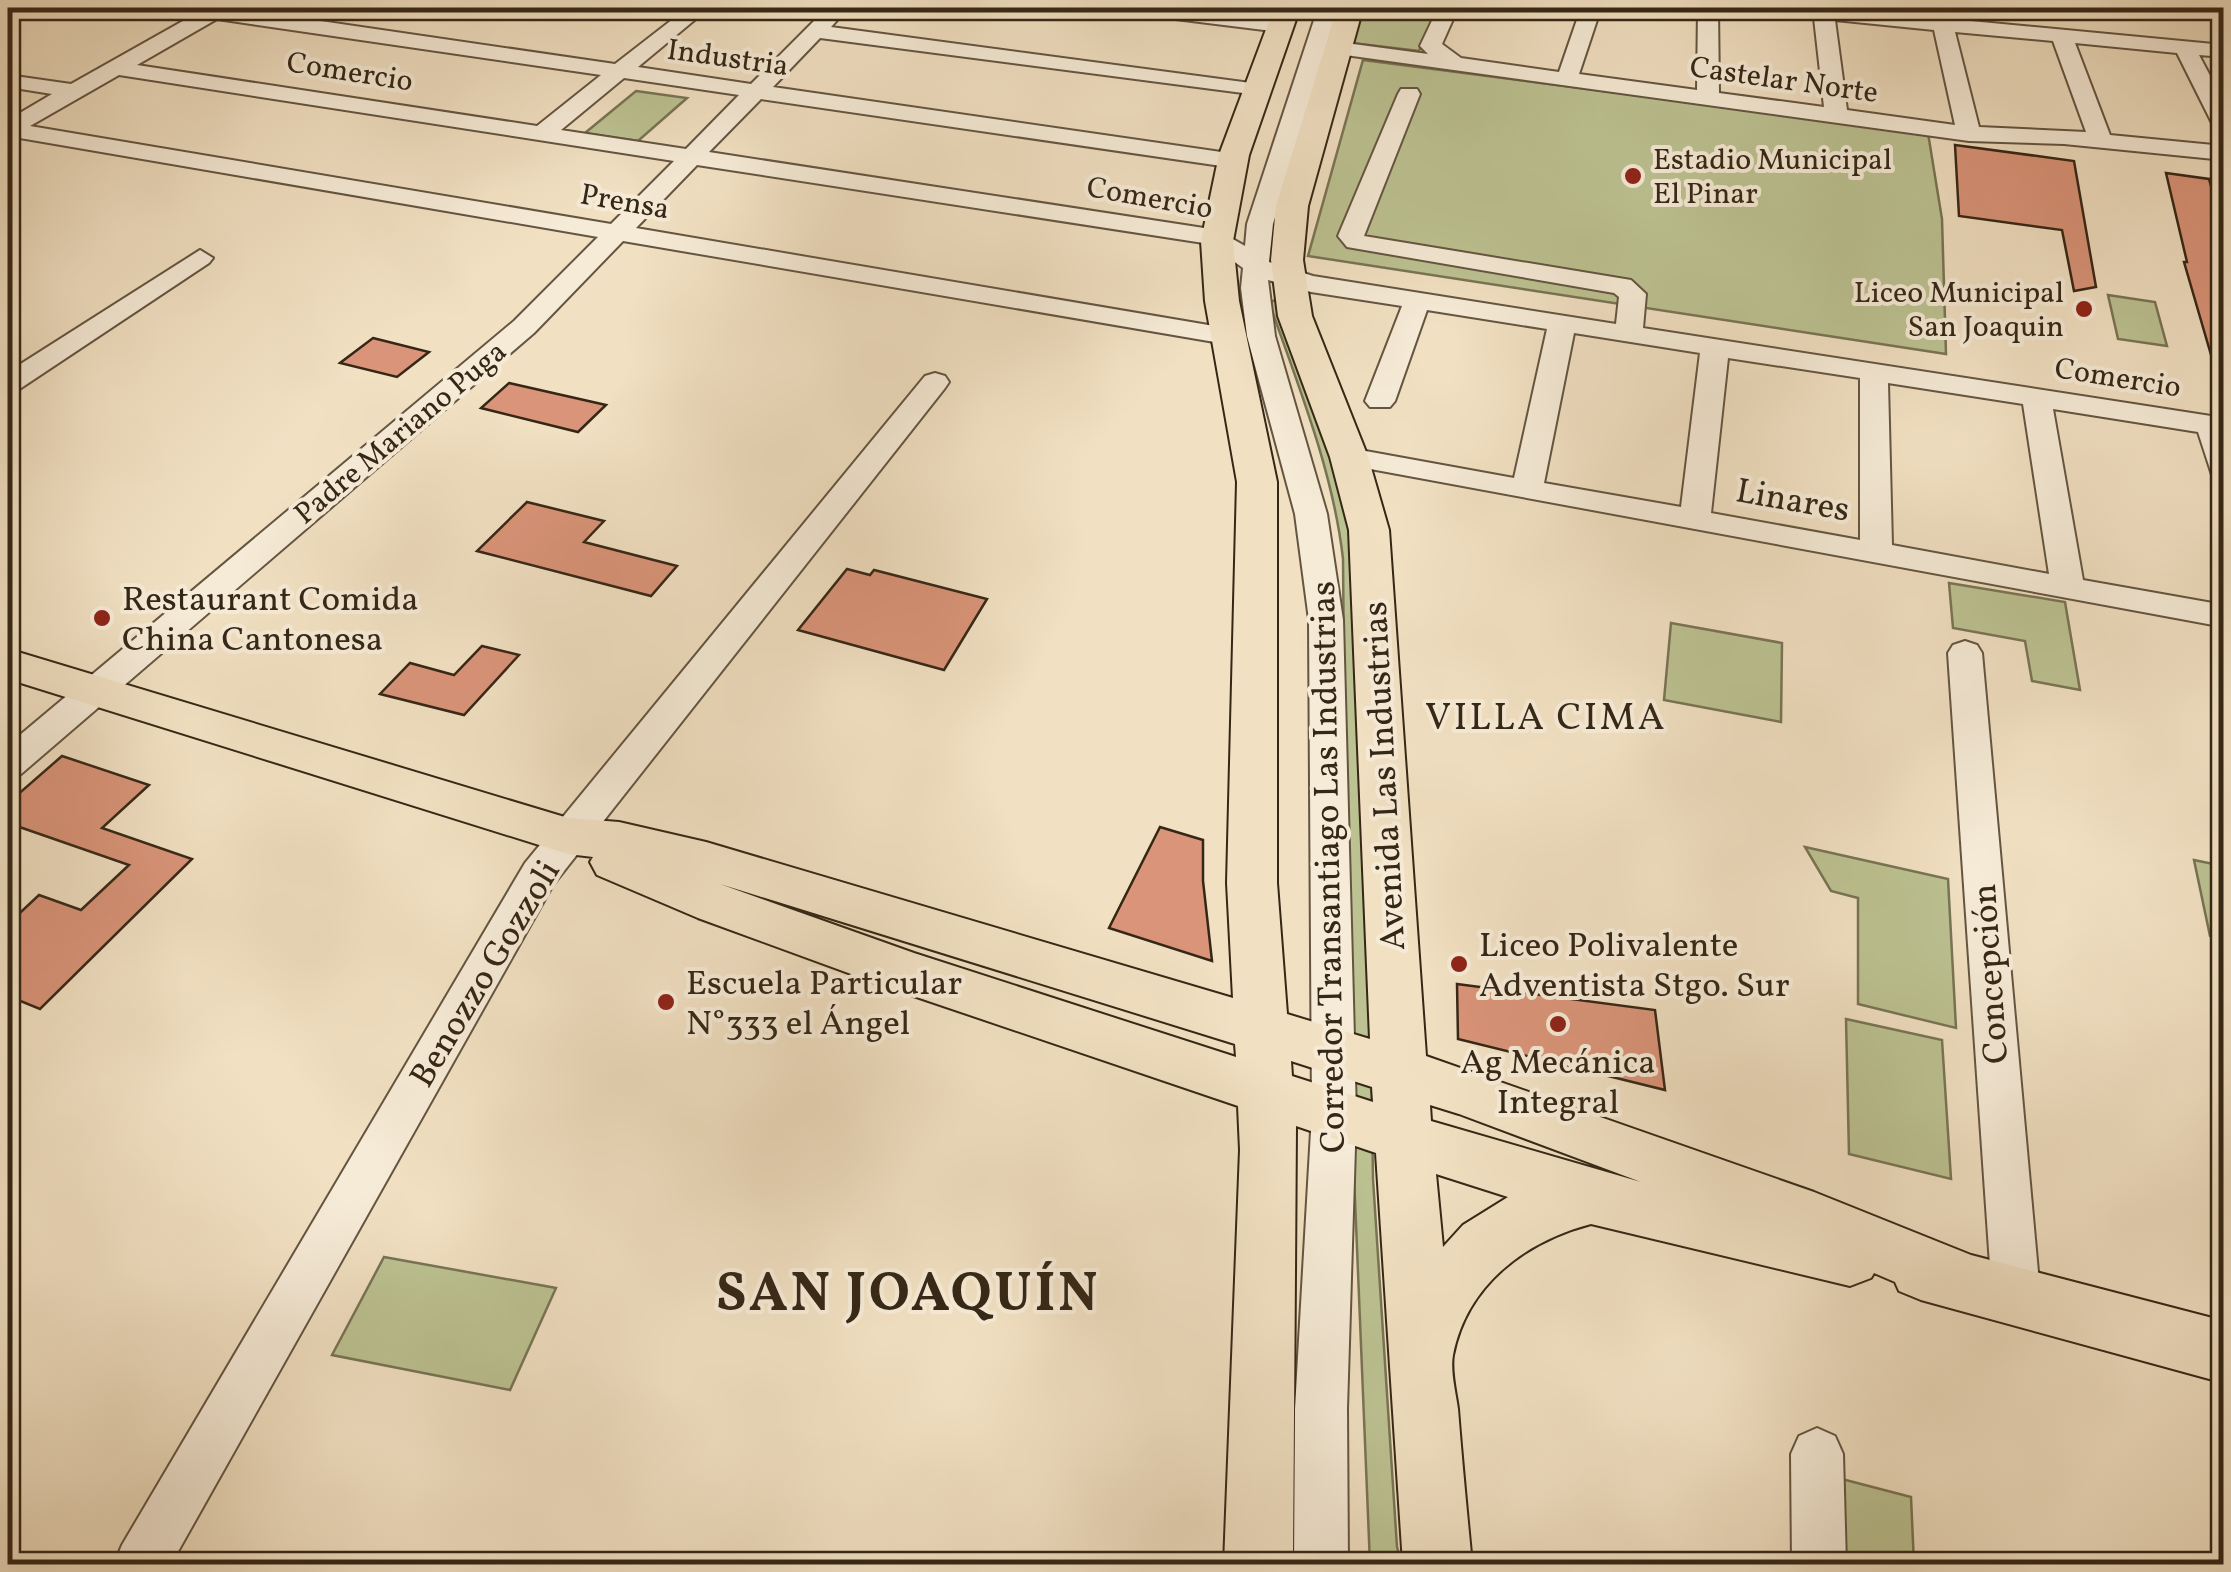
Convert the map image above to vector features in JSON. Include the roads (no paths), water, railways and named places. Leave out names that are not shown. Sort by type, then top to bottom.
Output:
[{"type":"main road","name":"Avenida Las Industrias","points":[[1258,1564],[1268,1222],[1295,1086],[1251,809],[1258,669],[1257,482],[1251,427],[1219,274],[1287,244],[1292,206],[1350,8]]},
{"type":"main road","name":"Avenida Las Industrias","points":[[1284,17],[1234,161],[1252,261],[1295,316],[1349,457],[1368,530],[1376,610],[1403,1137],[1437,1564]]},
{"type":"main road","points":[[8,664],[568,836],[706,860],[1295,1086],[1403,1137],[1591,1197],[1816,1252],[1950,1276],[2224,1352]]},
{"type":"main road","points":[[1295,1086],[1324,1048],[1814,1219],[1950,1276]]},
{"type":"main road","points":[[1423,1354],[1450,1286],[1487,1240],[1538,1212],[1591,1197]]},
{"type":"street","points":[[637,8],[694,11]]},
{"type":"street","name":"Padre Mariano Puga","points":[[8,765],[524,327],[838,8]]},
{"type":"street","points":[[1135,8],[1284,17]]},
{"type":"street","name":"Corredor Transantiago Las Industrias","points":[[1296,1564],[1302,1324],[1295,1086],[1324,1048],[1309,596],[1297,511],[1250,337],[1252,261],[1261,188],[1318,8]]},
{"type":"street","name":"Corredor Transantiago Las Industrias","points":[[1252,261],[1267,199],[1328,8]]},
{"type":"street","points":[[1448,8],[1431,46],[1455,64]]},
{"type":"street","points":[[1567,79],[1591,8]]},
{"type":"street","points":[[1708,8],[1708,99]]},
{"type":"street","points":[[1769,8],[1824,10],[2224,51]]},
{"type":"street","points":[[8,129],[217,10]]},
{"type":"street","name":"Industria","points":[[217,10],[1234,161]]},
{"type":"street","points":[[1824,10],[1836,116]]},
{"type":"street","points":[[541,134],[694,11]]},
{"type":"street","points":[[2109,40],[2102,22],[2224,33]]},
{"type":"street","points":[[1943,24],[1968,134]]},
{"type":"street","points":[[815,31],[1258,92]]},
{"type":"street","points":[[2062,36],[2100,140]]},
{"type":"street","name":"Castelar Norte","points":[[1338,48],[1968,134],[2100,140],[2224,153]]},
{"type":"street","points":[[2185,48],[2224,125]]},
{"type":"street","name":"Comercio","points":[[116,68],[692,158],[1252,261],[1417,301],[2217,426]]},
{"type":"street","points":[[8,81],[74,92]]},
{"type":"street","points":[[1408,94],[1351,236],[1356,242],[1622,286],[1633,294],[1628,334]]},
{"type":"street","name":"Prensa","points":[[8,129],[1232,337]]},
{"type":"street","points":[[8,384],[200,258]]},
{"type":"street","points":[[1380,401],[1417,301]]},
{"type":"street","points":[[1527,488],[1562,324]]},
{"type":"street","points":[[1696,519],[1714,347]]},
{"type":"street","points":[[1874,372],[1876,552]]},
{"type":"street","name":"Benozzo Gozzoli","points":[[140,1564],[520,902],[568,836],[935,382]]},
{"type":"street","points":[[2037,398],[2068,587]]},
{"type":"street","points":[[2217,426],[2224,472]]},
{"type":"street","name":"Linares","points":[[1349,457],[2224,616]]},
{"type":"street","name":"Concepción","points":[[1965,653],[2016,1294]]},
{"type":"street","name":"Corredor Transantiago Las Industrias","points":[[1295,1086],[1322,1390],[1322,1564]]},
{"type":"street","points":[[1817,1454],[1819,1564]]},
{"type":"place","name":"Estadio Municipal El Pinar","points":[[1633,176]]},
{"type":"place","name":"Liceo Municipal San Joaquin","points":[[2084,309]]},
{"type":"place","name":"Restaurant Comida China Cantonesa","points":[[102,618]]},
{"type":"place","name":"Liceo Polivalente Adventista Stgo. Sur","points":[[1459,964]]},
{"type":"place","name":"Escuela Particular N°333 el Ángel","points":[[666,1002]]},
{"type":"place","name":"Ag Mecánica Integral","points":[[1558,1024]]},
{"type":"district","name":"VILLA CIMA","points":[[1546,716]]},
{"type":"district","name":"SAN JOAQUÍN","points":[[908,1291]]}]
